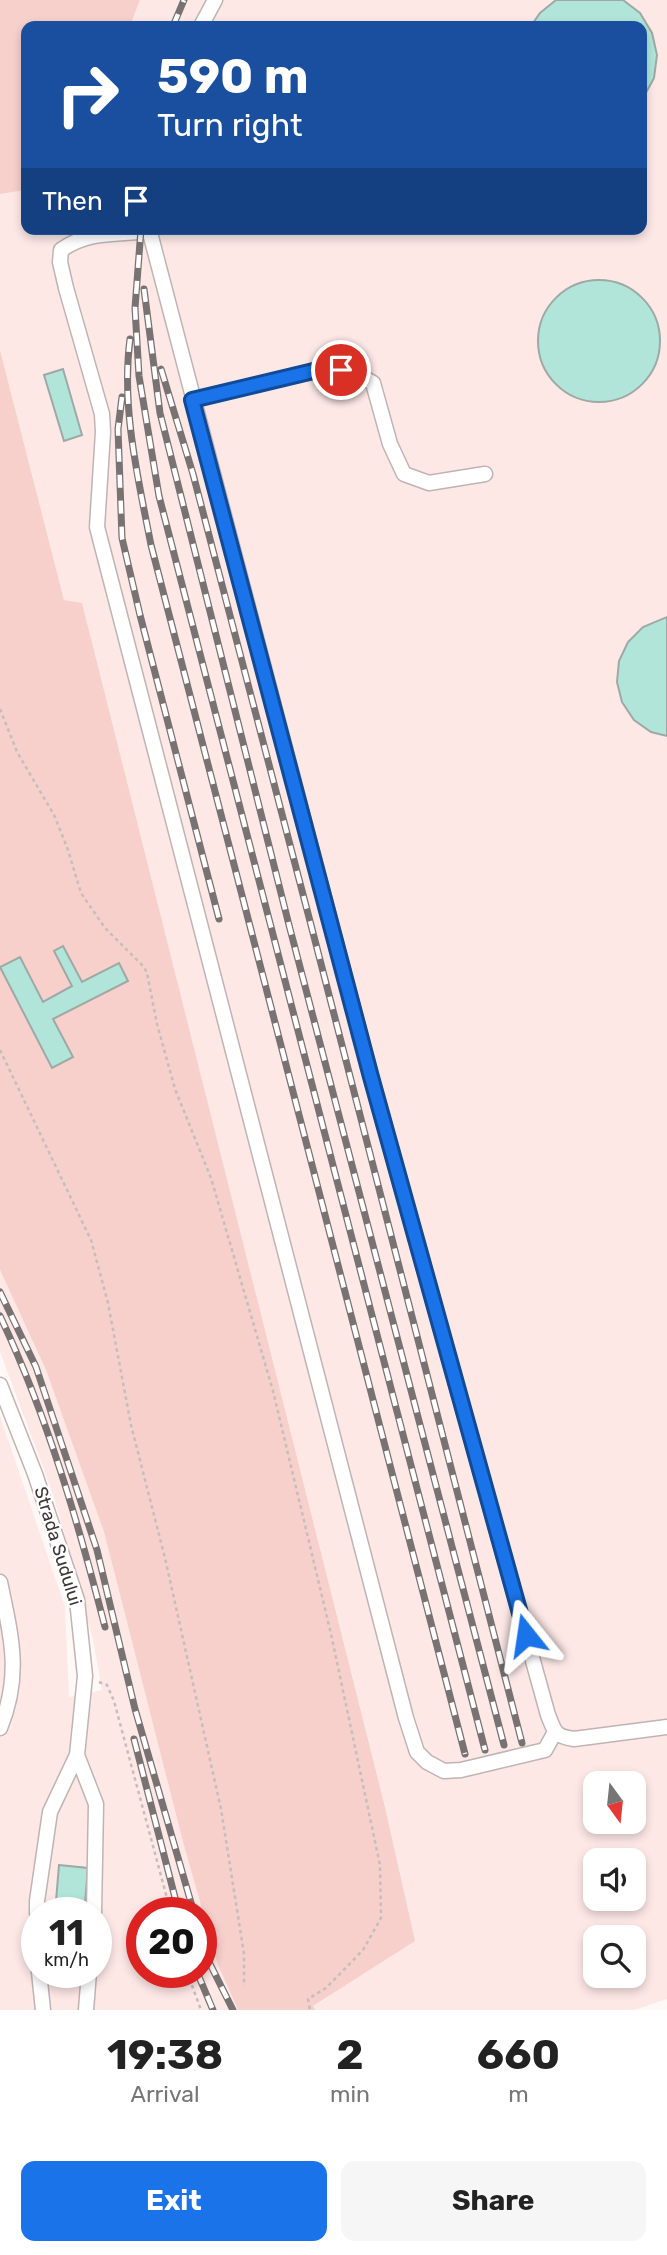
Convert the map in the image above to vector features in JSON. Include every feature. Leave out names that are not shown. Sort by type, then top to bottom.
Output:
[{"type":"street","points":[[204,21],[215,0]]},
{"type":"street","points":[[93,235],[74,240],[61,250],[60,262],[102,414],[97,527],[406,1718],[417,1752],[427,1762],[444,1771],[461,1770],[545,1750],[555,1732]]},
{"type":"street","points":[[149,235],[371,1077],[548,1715],[559,1737],[573,1738],[667,1727]]},
{"type":"street","points":[[192,400],[326,368],[355,373],[373,383],[390,444],[404,474],[429,483],[485,474]]},
{"type":"street","name":"Strada Sudului","points":[[0,1385],[36,1474],[77,1600],[85,1676],[77,1755],[50,1812],[38,1897]]},
{"type":"street","points":[[0,1582],[12,1638],[13,1686],[0,1728]]},
{"type":"street","name":"Strada Sudului","points":[[77,1755],[96,1804],[94,1897]]},
{"type":"street","points":[[41,1988],[43,2010]]},
{"type":"street","points":[[86,2010],[88,1988]]},
{"type":"path","points":[[0,709],[17,752],[54,815],[81,893],[105,928],[147,973],[157,1024],[175,1089],[211,1178],[279,1418],[331,1634],[380,1865],[381,1918],[363,1950],[326,1988],[308,1999],[310,2010]]},
{"type":"path","points":[[0,1049],[92,1240],[108,1303],[131,1425],[165,1558],[221,1809],[244,1954],[244,1986]]},
{"type":"path","points":[[85,1676],[107,1685],[114,1701],[167,1897]]},
{"type":"path","points":[[193,1988],[201,2010]]},
{"type":"shaded area","points":[[0,0],[140,0],[132,21],[21,21],[21,191],[0,194]]},
{"type":"shaded area","points":[[140,0],[667,0],[667,1999],[634,2010],[315,2010],[312,2007],[414,1941],[384,1803],[82,604],[64,600],[0,350],[0,194],[21,191],[21,235],[647,235],[647,21],[132,21]]},
{"type":"shaded area","points":[[0,350],[64,600],[82,603],[384,1803],[415,1941],[313,2006],[315,2010],[238,2010],[218,1965],[217,1897],[199,1897],[104,1532],[46,1370],[0,1270]]},
{"type":"shaded area","points":[[0,1270],[46,1370],[104,1532],[199,1897],[126,1897],[126,1988],[217,1988],[217,1961],[238,2010],[0,2010],[0,1416],[65,1607],[69,1697],[102,1690],[93,1640],[53,1494],[0,1352]]},
{"type":"building","points":[[556,0],[623,0],[640,13],[645,21],[534,21]]},
{"type":"building","points":[[647,25],[652,33],[657,55],[654,78],[647,91]]},
{"type":"building","points":[[599,280],[622,285],[642,298],[655,318],[660,341],[655,364],[642,384],[622,397],[599,402],[576,397],[556,384],[543,364],[538,341],[543,318],[556,298],[576,285]]},
{"type":"building","points":[[63,369],[82,435],[64,441],[44,375]]},
{"type":"building","points":[[667,617],[667,736],[651,732],[634,720],[622,702],[617,682],[619,661],[628,642],[643,627]]},
{"type":"building","points":[[63,946],[82,982],[119,963],[128,981],[53,1019],[73,1057],[52,1068],[0,967],[20,957],[43,1002],[72,986],[54,951]]},
{"type":"building","points":[[59,1865],[88,1868],[85,1897],[56,1897]]},
{"type":"railway","points":[[175,21],[184,0]]},
{"type":"railway","points":[[141,235],[135,308],[139,376],[159,496],[485,1750]]},
{"type":"railway","points":[[144,289],[160,413],[289,925],[504,1745]]},
{"type":"railway","points":[[130,339],[129,416],[151,545],[465,1754]]},
{"type":"railway","points":[[161,369],[193,474],[522,1743]]},
{"type":"railway","points":[[122,397],[118,429],[122,538],[219,919]]},
{"type":"railway","points":[[0,1292],[36,1367],[97,1550],[135,1709],[189,1897]]},
{"type":"railway","points":[[0,1316],[47,1430],[84,1548],[105,1627]]},
{"type":"railway","points":[[134,1739],[175,1897]]},
{"type":"railway","points":[[217,1978],[233,2010]]},
{"type":"railway","points":[[204,1988],[213,2010]]},
{"type":"route","points":[[341,370],[326,368],[192,400],[371,1077],[526,1635]]}]
